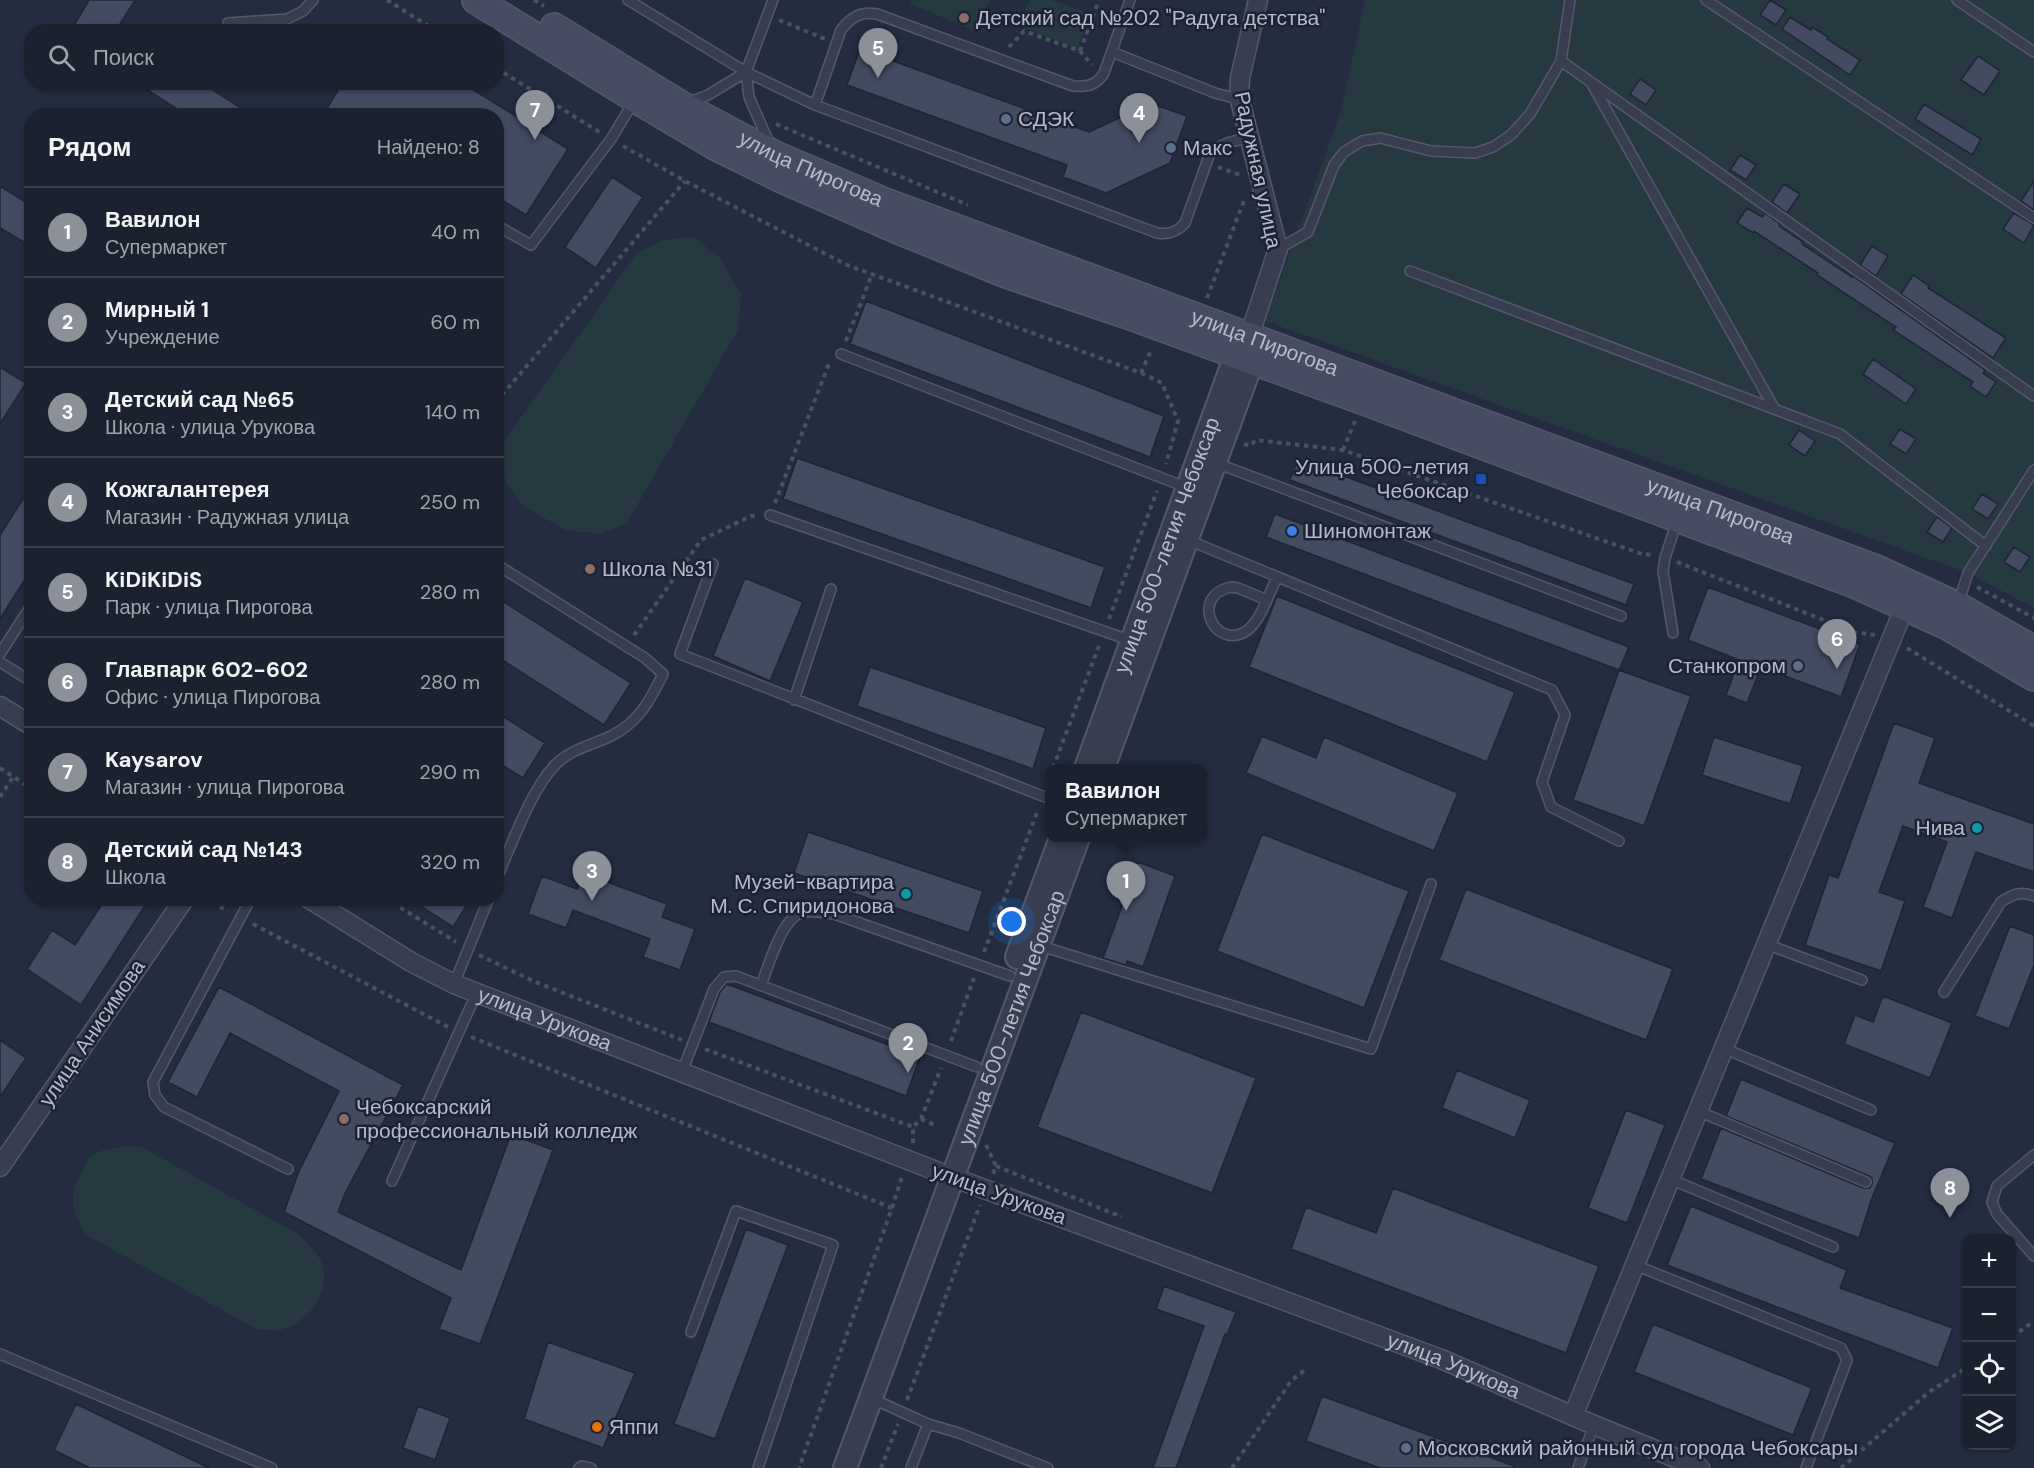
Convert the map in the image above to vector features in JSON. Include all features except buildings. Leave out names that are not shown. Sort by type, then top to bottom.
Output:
[{"type":"main road","name":"улица Пирогова","points":[[476,0],[636,99],[676,113]]},
{"type":"main road","name":"улица Пирогова","points":[[511,0],[676,113],[717,147],[772,164],[896,229],[1009,275],[1134,318],[1246,351],[1681,508],[1857,585],[1909,596],[2034,650]]},
{"type":"main road","name":"улица Пирогова","points":[[1953,616],[2034,676]]},
{"type":"street","name":"Радужная улица","points":[[1246,351],[1278,249],[1239,97],[1240,78],[1258,0]]},
{"type":"street","name":"улица 500-летия Чебоксар","points":[[1088,764],[1140,644],[1180,537],[1216,463],[1246,351]]},
{"type":"street","name":"улица 500-летия Чебоксар","points":[[1180,537],[1188,488],[1246,351]]},
{"type":"street","points":[[1573,1416],[1909,596]]},
{"type":"street","name":"улица 500-летия Чебоксар","points":[[1105,764],[1140,644]]},
{"type":"street","points":[[0,706],[24,721]]},
{"type":"street","name":"улица 500-летия Чебоксар","points":[[1031,942],[1060,842]]},
{"type":"street","name":"улица 500-летия Чебоксар","points":[[829,1468],[864,1395],[1031,942],[1076,842]]},
{"type":"street","name":"улица Анисимова","points":[[0,1167],[179,906]]},
{"type":"street","name":"улица Урукова","points":[[321,906],[411,962],[454,984],[946,1174],[1441,1359],[1700,1468]]},
{"type":"street","name":"улица 500-летия Чебоксар","points":[[946,1174],[977,1067],[1017,979]]},
{"type":"street","name":"улица 500-летия Чебоксар","points":[[845,1468],[864,1395]]},
{"type":"lane","points":[[228,23],[287,20],[303,12],[314,0]]},
{"type":"lane","points":[[628,0],[746,72],[815,105],[1157,233],[1170,234],[1185,223],[1206,163],[1218,146],[1250,138]]},
{"type":"lane","points":[[772,164],[749,97],[746,72],[773,0]]},
{"type":"lane","points":[[815,105],[841,30],[848,20],[856,15],[871,13],[1073,86],[1090,86],[1102,77],[1130,0]]},
{"type":"lane","points":[[1278,249],[1308,232],[1334,165],[1344,152],[1362,141],[1380,138],[1431,151],[1475,153],[1493,147],[1511,135],[1530,114],[1561,61],[1570,0]]},
{"type":"lane","points":[[1706,0],[2034,218]]},
{"type":"lane","points":[[1957,0],[2034,52]]},
{"type":"lane","points":[[1112,52],[1215,93],[1239,97]]},
{"type":"lane","points":[[1561,61],[2034,396]]},
{"type":"lane","points":[[676,113],[746,72]]},
{"type":"lane","points":[[1592,83],[1774,408]]},
{"type":"lane","points":[[504,230],[531,245],[611,140],[636,99]]},
{"type":"lane","points":[[1410,271],[1840,434],[1986,546]]},
{"type":"lane","points":[[841,354],[1188,488]]},
{"type":"lane","points":[[1216,463],[1621,616]]},
{"type":"lane","points":[[1953,616],[1968,573],[2034,470]]},
{"type":"lane","points":[[1673,633],[1663,572],[1665,558],[1681,508]]},
{"type":"lane","points":[[770,515],[1140,644]]},
{"type":"lane","points":[[1180,537],[1552,690],[1565,715],[1542,782],[1551,807],[1619,841]]},
{"type":"lane","points":[[713,564],[680,654],[1045,797]]},
{"type":"lane","points":[[504,569],[626,646],[663,674],[649,703],[631,723],[612,735],[572,752],[555,765],[537,788],[504,862]]},
{"type":"lane","points":[[1267,600],[1238,588],[1223,589],[1212,598],[1208,612],[1209,619],[1219,632],[1244,633],[1253,625],[1267,600],[1277,577]]},
{"type":"lane","points":[[794,700],[831,589]]},
{"type":"lane","points":[[0,654],[24,616]]},
{"type":"lane","points":[[0,662],[24,677]]},
{"type":"lane","points":[[1031,942],[1371,1050],[1431,884]]},
{"type":"lane","points":[[1944,992],[2001,902],[2012,894],[2024,893],[2034,896]]},
{"type":"lane","points":[[247,906],[153,1082],[155,1095],[164,1107],[288,1169]]},
{"type":"lane","points":[[454,984],[486,906]]},
{"type":"lane","points":[[761,986],[782,933],[792,918],[804,911],[834,914],[1017,979]]},
{"type":"lane","points":[[1766,944],[1862,980]]},
{"type":"lane","points":[[682,1072],[714,989],[724,977],[736,976],[977,1067]]},
{"type":"lane","points":[[392,1180],[477,993]]},
{"type":"lane","points":[[1723,1048],[1871,1110]]},
{"type":"lane","points":[[1698,1111],[1866,1182]]},
{"type":"lane","points":[[2034,1155],[1997,1186],[1992,1202],[1997,1214],[2034,1256]]},
{"type":"lane","points":[[1670,1179],[1833,1247]]},
{"type":"lane","points":[[691,1332],[736,1211],[833,1245],[758,1468]]},
{"type":"lane","points":[[1635,1265],[1841,1348],[1847,1360],[1806,1468]]},
{"type":"lane","points":[[0,1354],[272,1468]]},
{"type":"lane","points":[[864,1395],[928,1424],[959,1433],[1048,1468]]},
{"type":"lane","points":[[911,1468],[928,1424]]},
{"type":"lane","points":[[1578,1468],[1594,1425]]},
{"type":"lane","points":[[579,1468],[582,1466],[591,1468]]},
{"type":"path","points":[[387,0],[425,24]]},
{"type":"path","points":[[1080,51],[1099,0]]},
{"type":"path","points":[[767,15],[836,44]]},
{"type":"path","points":[[1004,61],[1009,48],[1024,31],[1080,51],[1102,77]]},
{"type":"path","points":[[504,73],[603,134]]},
{"type":"path","points":[[756,115],[971,207]]},
{"type":"path","points":[[623,146],[685,181],[847,265],[1142,373],[1162,383],[1178,421],[1163,477]]},
{"type":"path","points":[[1206,163],[1240,175],[1244,180]]},
{"type":"path","points":[[504,393],[685,181]]},
{"type":"path","points":[[1205,304],[1246,193]]},
{"type":"path","points":[[626,646],[701,540],[751,516],[770,515],[831,358],[841,354],[872,274]]},
{"type":"path","points":[[1142,373],[1153,344]]},
{"type":"path","points":[[1343,450],[1359,412]]},
{"type":"path","points":[[1244,444],[1250,446],[1256,440],[1343,450],[1642,554],[1658,555]]},
{"type":"path","points":[[1674,561],[1854,632],[1883,636]]},
{"type":"path","points":[[1898,642],[2034,726]]},
{"type":"path","points":[[0,768],[24,784]]},
{"type":"path","points":[[0,797],[13,777]]},
{"type":"path","points":[[913,1143],[913,1127],[921,1119],[1045,800]]},
{"type":"path","points":[[218,906],[436,1022],[892,1208]]},
{"type":"path","points":[[398,906],[468,950],[533,981],[692,1045],[913,1127]]},
{"type":"path","points":[[921,1119],[937,1126]]},
{"type":"path","points":[[980,1142],[986,1144],[996,1166]]},
{"type":"path","points":[[799,1468],[903,1174]]},
{"type":"path","points":[[881,1468],[982,1197]]},
{"type":"path","points":[[2016,1334],[2034,1321]]},
{"type":"path","points":[[1232,1468],[1291,1381],[1306,1369]]},
{"type":"path","points":[[1841,1468],[1929,1392],[1962,1371]]},
{"type":"shaded area","name":"Детский сад №202 \"Радуга детства\"","points":[[912,0],[990,0],[978,32],[910,4]]},
{"type":"shaded area","points":[[1029,0],[1052,0],[1090,14],[1077,48],[1019,26]]},
{"type":"shaded area","points":[[1365,0],[2034,0],[2034,608],[1968,573],[1265,321],[1341,111]]},
{"type":"shaded area","points":[[694,237],[721,259],[741,294],[738,330],[627,523],[601,534],[566,530],[524,507],[505,481],[504,442],[637,253],[662,240]]},
{"type":"shaded area","points":[[127,1146],[142,1147],[296,1233],[305,1241],[320,1259],[324,1270],[322,1290],[306,1316],[280,1330],[256,1329],[88,1236],[78,1220],[73,1205],[77,1181],[91,1156],[104,1150]]},
{"type":"place","name":"Детский сад №202 \"Радуга детства\"","points":[[964,18]]},
{"type":"place","name":"KiDiKiDiS","points":[[878,78]]},
{"type":"place","name":"СДЭК","points":[[1006,119]]},
{"type":"place","name":"Kaysarov","points":[[535,140]]},
{"type":"place","name":"Кожгалантерея","points":[[1139,143]]},
{"type":"place","name":"Макс","points":[[1171,148]]},
{"type":"place","name":"Улица 500-летия Чебоксар","points":[[1481,479]]},
{"type":"place","name":"Шиномонтаж","points":[[1292,531]]},
{"type":"place","name":"Школа №31","points":[[590,569]]},
{"type":"place","name":"Станкопром","points":[[1798,666]]},
{"type":"place","name":"Главпарк 602-602","points":[[1837,669]]},
{"type":"place","name":"Нива","points":[[1977,828]]},
{"type":"place","name":"Музей-квартира М. С. Спиридонова","points":[[906,894]]},
{"type":"place","name":"Детский сад №65","points":[[592,901]]},
{"type":"place","name":"Вавилон","points":[[1126,911]]},
{"type":"place","name":"Мирный 1","points":[[908,1073]]},
{"type":"place","name":"Чебоксарский профессиональный колледж","points":[[344,1119]]},
{"type":"place","name":"Детский сад №143","points":[[1950,1218]]},
{"type":"place","name":"Яппи","points":[[597,1427]]},
{"type":"place","name":"Московский районный суд города Чебоксары","points":[[1406,1448]]}]
